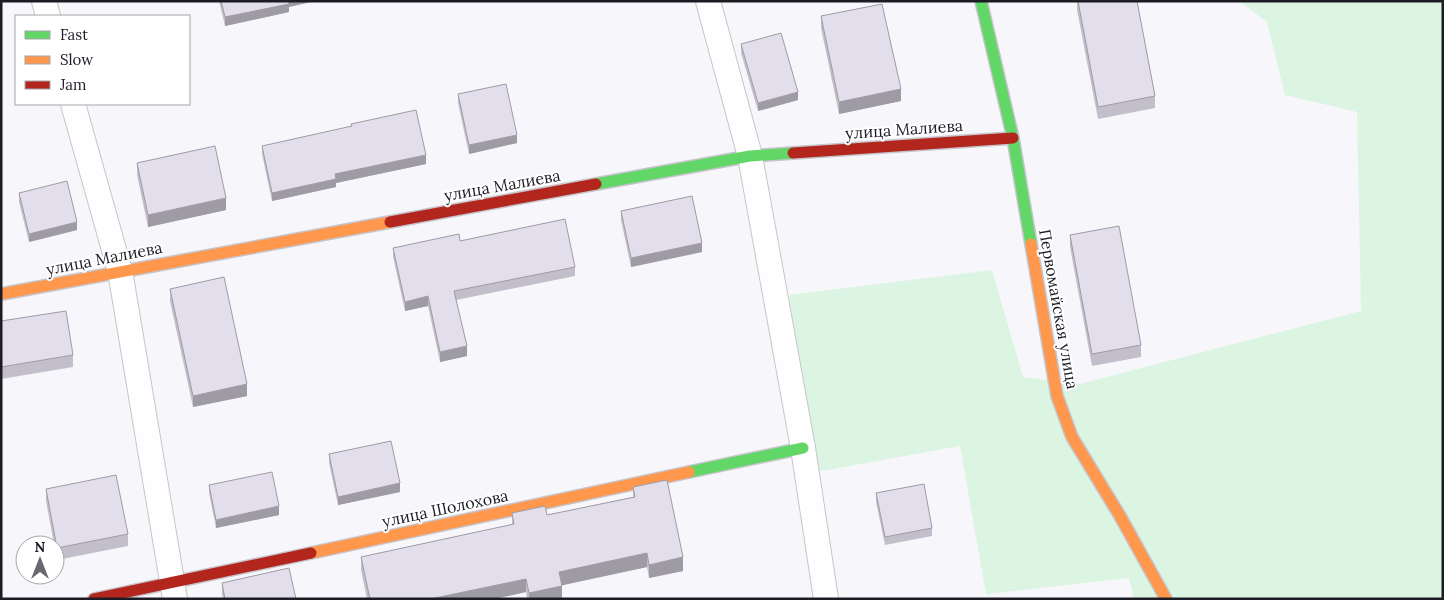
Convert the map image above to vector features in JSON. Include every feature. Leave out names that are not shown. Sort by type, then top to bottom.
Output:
[{"type":"street","points":[[44,1],[48,15]]},
{"type":"street","points":[[708,1],[750,156],[803,448],[826,599]]},
{"type":"street","name":"Первомайская улица","points":[[981,1],[1013,138],[1056,396],[1072,437],[1120,516],[1166,599]]},
{"type":"street","points":[[73,105],[120,271],[173,591]]},
{"type":"street","name":"улица Малиева","points":[[1,294],[750,156],[1013,138]]},
{"type":"street","name":"улица Шолохова","points":[[94,599],[173,591],[803,448]]},
{"type":"green space","points":[[1239,1],[1443,1],[1443,599],[1134,599],[1129,578],[986,594],[960,446],[816,472],[789,295],[992,270],[1023,377],[1080,384],[1361,311],[1357,112],[1285,95],[1267,22]]},
{"type":"building","points":[[221,1],[288,1],[289,4],[225,17]]},
{"type":"building","points":[[1078,1],[1137,1],[1155,96],[1098,107]]},
{"type":"building","points":[[882,4],[901,89],[839,102],[821,16]]},
{"type":"building","points":[[781,33],[798,92],[758,103],[741,44]]},
{"type":"building","points":[[506,84],[517,135],[469,145],[458,94]]},
{"type":"building","points":[[416,110],[426,155],[335,174],[336,179],[272,193],[262,146]]},
{"type":"building","points":[[215,146],[226,198],[148,215],[137,163]]},
{"type":"building","points":[[67,181],[77,222],[29,234],[19,193]]},
{"type":"building","points":[[692,196],[702,243],[631,258],[621,211]]},
{"type":"building","points":[[565,219],[575,267],[454,291],[467,346],[440,352],[428,296],[405,302],[393,248],[459,234],[460,241]]},
{"type":"building","points":[[1119,226],[1141,345],[1092,354],[1070,235]]},
{"type":"building","points":[[224,277],[247,384],[193,396],[170,289]]},
{"type":"building","points":[[66,311],[73,355],[1,367],[1,321]]},
{"type":"building","points":[[391,441],[400,483],[338,497],[329,454]]},
{"type":"building","points":[[272,472],[279,506],[216,520],[209,485]]},
{"type":"building","points":[[116,475],[128,534],[65,546],[65,535],[55,535],[46,489]]},
{"type":"building","points":[[667,480],[683,557],[649,565],[647,553],[559,572],[562,586],[529,593],[526,579],[430,599],[370,599],[361,557],[514,524],[512,513],[545,506],[547,515],[635,497],[633,487]]},
{"type":"building","points":[[924,484],[932,528],[885,537],[876,493]]},
{"type":"building","points":[[289,568],[296,599],[225,599],[222,583]]},
{"type":"traffic: fast","points":[[981,1],[1013,138],[1031,244]]},
{"type":"traffic: fast","points":[[596,184],[750,156],[793,153]]},
{"type":"traffic: fast","points":[[689,472],[803,448]]},
{"type":"traffic: slow","points":[[1,294],[390,222]]},
{"type":"traffic: slow","points":[[1031,244],[1057,396],[1072,437],[1120,516],[1166,599]]},
{"type":"traffic: slow","points":[[311,553],[689,472]]},
{"type":"traffic: jam","points":[[793,153],[1013,138]]},
{"type":"traffic: jam","points":[[390,222],[596,184]]},
{"type":"traffic: jam","points":[[94,599],[311,553]]}]
